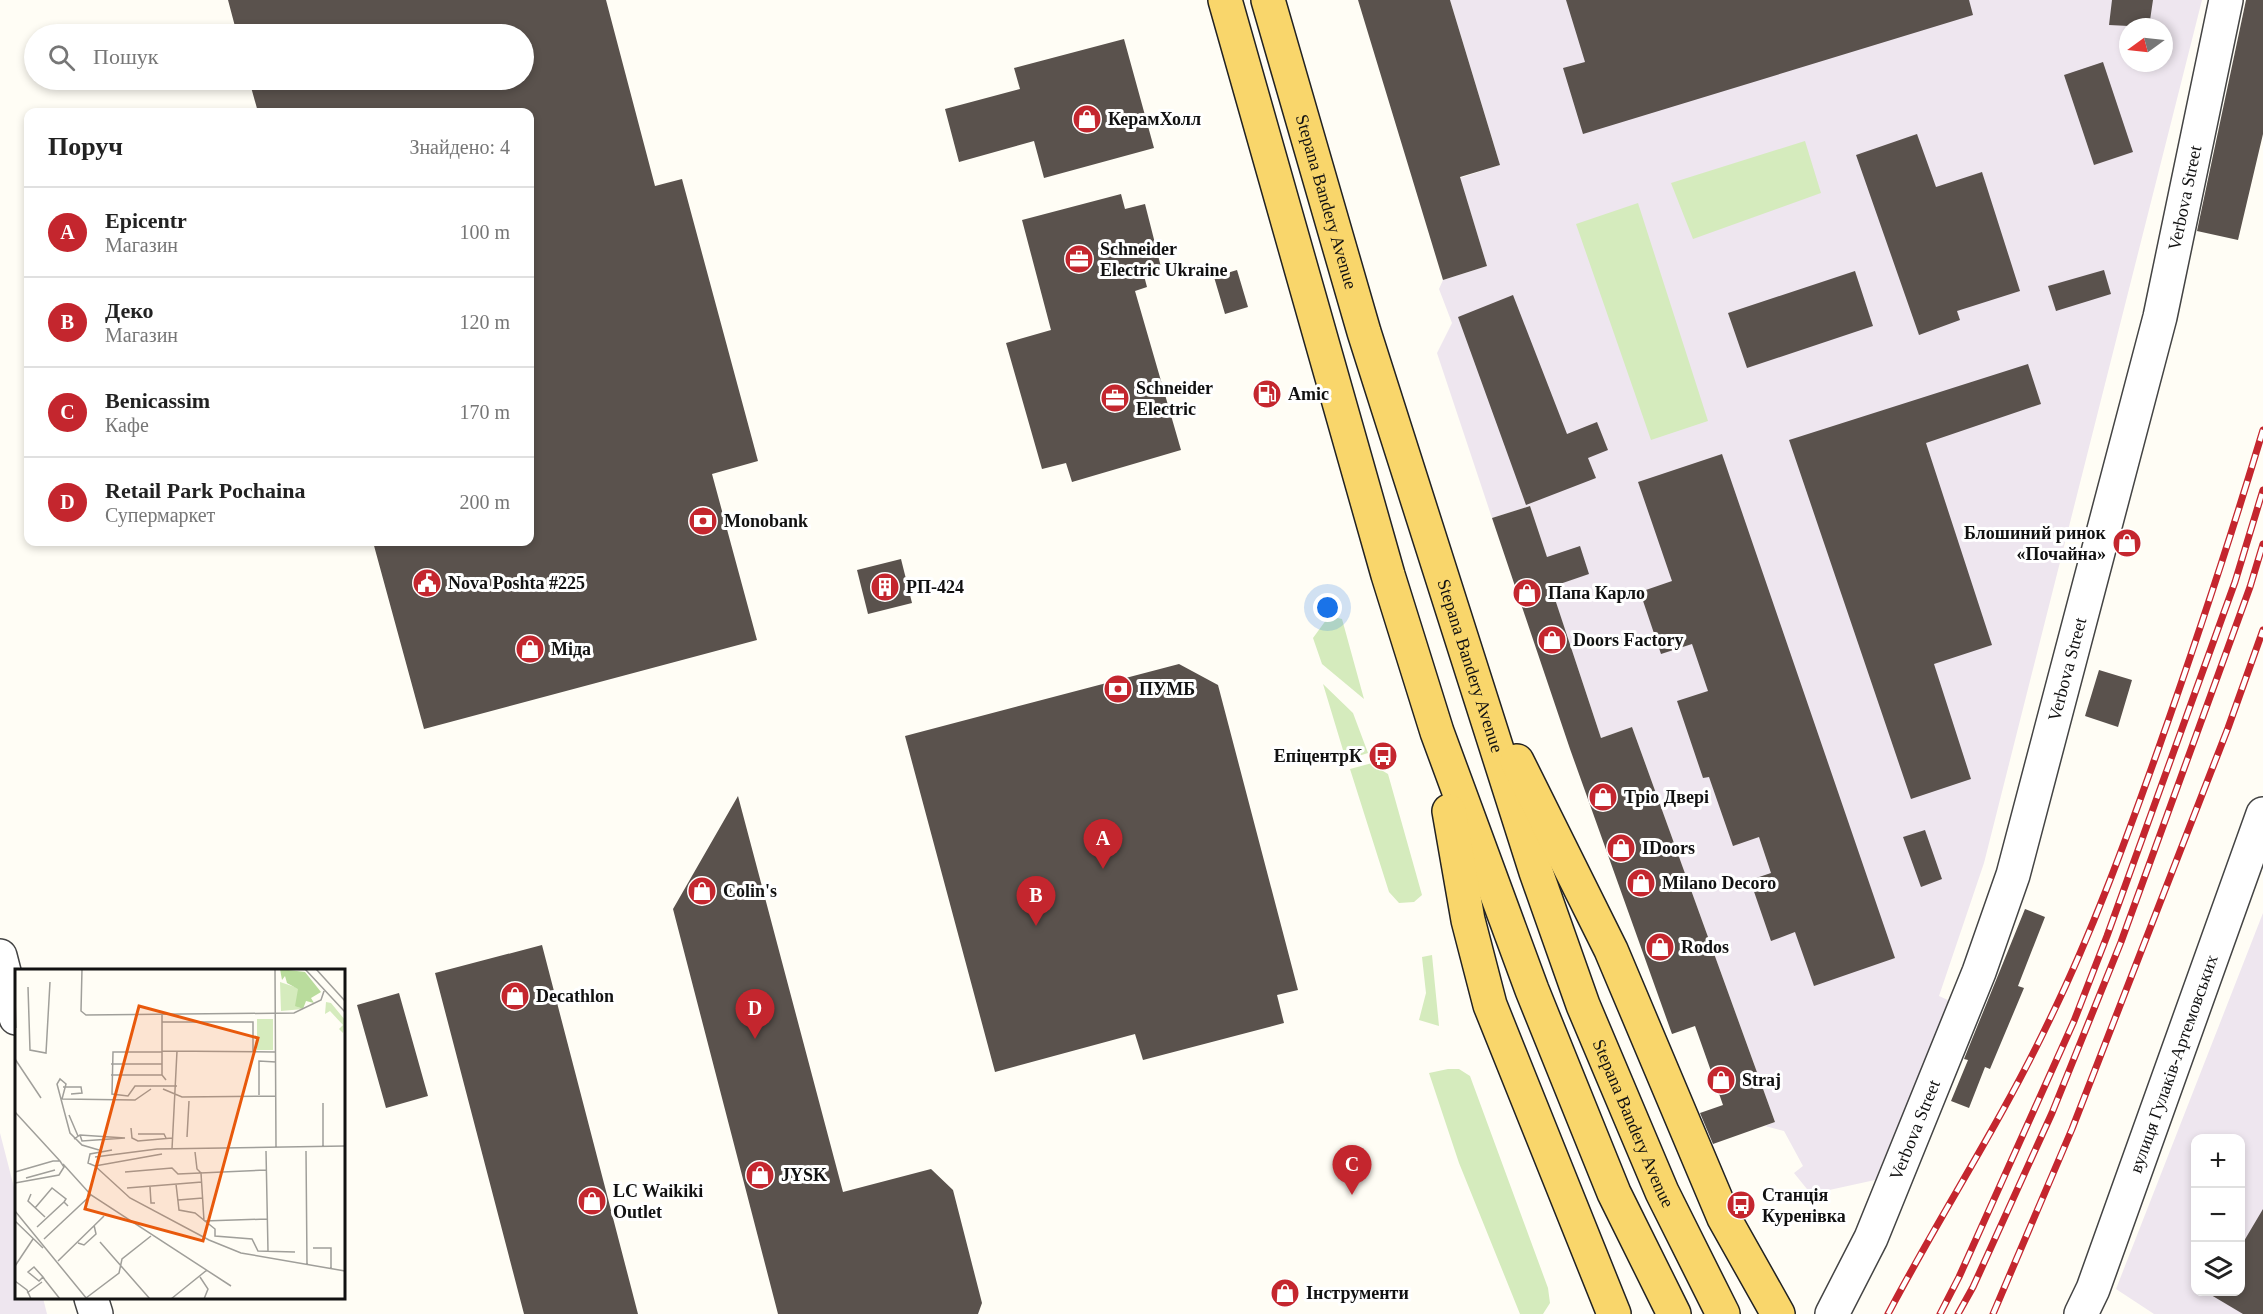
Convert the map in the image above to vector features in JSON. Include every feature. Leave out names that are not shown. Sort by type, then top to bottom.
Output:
[{"type":"main road","points":[[1225,0],[1389,575],[1437,732],[1532,990],[1614,1193],[1674,1314]]},
{"type":"main road","name":"Stepana Bandery Avenue","points":[[1268,0],[1364,332],[1536,872],[1583,1005],[1662,1192],[1723,1314]]},
{"type":"main road","points":[[1472,671],[1611,950],[1724,1218],[1778,1314]]},
{"type":"main road","points":[[1437,732],[1468,920],[1490,1005],[1614,1314]]},
{"type":"street","name":"Verbova Street","points":[[1832,1314],[1871,1238],[1978,972],[2013,876],[2160,317],[2226,0]]},
{"type":"street","name":"вулиця Гулаків-Артемовських","points":[[2081,1314],[2109,1246],[2263,814]]},
{"type":"street","points":[[0,956],[15,1014]]},
{"type":"street","points":[[91,1299],[96,1314]]},
{"type":"shaded area","points":[[1450,0],[2202,0],[1984,863],[1939,996],[1950,1001],[1875,1180],[1811,1194],[1794,1173],[1803,1166],[1784,1131],[1765,1126],[1775,1122],[1632,727],[1601,738],[1551,587],[1547,557],[1530,506],[1492,518],[1437,353],[1452,323],[1439,289],[1443,280],[1487,266],[1460,178],[1500,165]]},
{"type":"shaded area","points":[[2263,913],[2263,1314],[2154,1314],[2116,1289]]},
{"type":"shaded area","points":[[0,1133],[15,1191],[15,1299],[43,1299],[47,1314],[0,1314]]},
{"type":"green space","points":[[1805,141],[1821,193],[1693,239],[1671,183]]},
{"type":"green space","points":[[1638,203],[1708,421],[1651,440],[1576,224]]},
{"type":"green space","points":[[1329,616],[1342,619],[1364,699],[1322,664],[1313,638]]},
{"type":"green space","points":[[1323,684],[1353,713],[1368,753],[1346,760]]},
{"type":"green space","points":[[1376,762],[1378,768],[1388,774],[1422,895],[1414,902],[1399,903],[1389,892],[1350,769]]},
{"type":"green space","points":[[1432,955],[1439,1026],[1419,1020],[1426,993],[1422,957]]},
{"type":"green space","points":[[1459,1069],[1470,1076],[1548,1288],[1550,1303],[1543,1314],[1520,1314],[1459,1163],[1429,1073]]},
{"type":"building","points":[[228,0],[606,0],[655,186],[682,179],[758,461],[712,474],[757,640],[424,729],[374,546],[534,546],[534,108],[257,108],[252,90],[534,90],[534,24],[234,24]]},
{"type":"building","points":[[1358,0],[1450,0],[1500,165],[1460,177],[1487,266],[1443,280]]},
{"type":"building","points":[[1566,0],[1969,0],[1973,15],[1583,134],[1563,68],[1585,62]]},
{"type":"building","points":[[2112,0],[2153,0],[2150,18],[2119,18],[2119,26],[2109,25]]},
{"type":"building","points":[[2246,0],[2263,0],[2263,134],[2238,240],[2197,231]]},
{"type":"building","points":[[1124,39],[1154,148],[1044,178],[1034,141],[959,162],[945,109],[1020,89],[1014,68]]},
{"type":"building","points":[[2103,62],[2133,152],[2094,165],[2064,75]]},
{"type":"building","points":[[1917,134],[1936,187],[1982,172],[2020,291],[1957,311],[1960,320],[1919,335],[1856,155]]},
{"type":"building","points":[[1121,194],[1125,209],[1145,204],[1161,267],[1143,272],[1147,287],[1135,291],[1181,450],[1072,482],[1066,463],[1042,469],[1006,343],[1051,330],[1022,220]]},
{"type":"building","points":[[1237,270],[1248,307],[1225,314],[1214,277]]},
{"type":"building","points":[[2104,270],[2111,294],[2056,311],[2048,286]]},
{"type":"building","points":[[1855,271],[1873,326],[1747,368],[1728,313]]},
{"type":"building","points":[[1513,295],[1567,434],[1597,422],[1608,450],[1588,458],[1596,478],[1526,505],[1458,317]]},
{"type":"building","points":[[2028,364],[2041,404],[1926,443],[1992,645],[1934,664],[1971,779],[1911,799],[1789,440]]},
{"type":"building","points":[[1722,454],[1895,958],[1814,986],[1795,932],[1771,941],[1750,880],[1771,873],[1759,837],[1733,846],[1709,777],[1703,778],[1677,701],[1708,691],[1692,644],[1661,654],[1640,592],[1672,581],[1638,482]]},
{"type":"building","points":[[1530,506],[1547,557],[1580,546],[1589,574],[1551,587],[1601,738],[1632,727],[1775,1122],[1713,1144],[1700,1113],[1723,1105],[1695,1026],[1672,1034],[1570,749],[1492,518]]},
{"type":"building","name":"РП-424","points":[[901,559],[912,603],[868,614],[857,570]]},
{"type":"building","points":[[1179,664],[1218,685],[1298,990],[1277,995],[1284,1023],[1143,1060],[1135,1034],[995,1072],[905,736]]},
{"type":"building","points":[[2099,670],[2132,680],[2118,727],[2085,716]]},
{"type":"building","points":[[738,796],[843,1192],[931,1169],[953,1190],[982,1303],[978,1314],[778,1314],[673,909]]},
{"type":"building","points":[[1925,830],[1942,879],[1921,887],[1903,837]]},
{"type":"building","points":[[2025,909],[2045,917],[2018,986],[2024,988],[1990,1069],[1985,1067],[1969,1108],[1951,1101],[1968,1060],[1964,1059]]},
{"type":"building","points":[[542,945],[638,1314],[524,1314],[435,973]]},
{"type":"building","points":[[399,993],[428,1096],[386,1108],[357,1005]]},
{"type":"building","points":[[2263,1209],[2263,1314],[2243,1314],[2213,1296],[2245,1296],[2245,1239]]},
{"type":"railway","points":[[1888,1314],[2011,1095],[2080,954],[2121,851],[2173,708],[2263,430]]},
{"type":"railway","points":[[1940,1314],[1959,1277],[2074,1021],[2235,582],[2263,490]]},
{"type":"railway","points":[[1958,1314],[1973,1287],[2052,1113],[2121,942],[2250,587],[2263,544]]},
{"type":"railway","points":[[1993,1314],[2072,1129],[2228,728],[2263,630]]},
{"type":"place","name":"КерамХолл","points":[[1087,119]]},
{"type":"place","name":"Schneider Electric Ukraine","points":[[1079,259]]},
{"type":"place","name":"Amic","points":[[1267,394]]},
{"type":"place","name":"Schneider Electric","points":[[1115,398]]},
{"type":"place","name":"Monobank","points":[[703,521]]},
{"type":"place","name":"Блошиний ринок «Почайна»","points":[[2127,543]]},
{"type":"place","name":"Nova Poshta #225","points":[[427,583]]},
{"type":"place","name":"РП-424","points":[[885,587]]},
{"type":"place","name":"Папа Карло","points":[[1527,593]]},
{"type":"place","name":"Doors Factory","points":[[1552,640]]},
{"type":"place","name":"Міда","points":[[530,649]]},
{"type":"place","name":"ПУМБ","points":[[1118,689]]},
{"type":"place","name":"ЕпіцентрК","points":[[1383,756]]},
{"type":"place","name":"Тріо Двері","points":[[1603,797]]},
{"type":"place","name":"IDoors","points":[[1621,848]]},
{"type":"place","name":"Epicentr","points":[[1103,869]]},
{"type":"place","name":"Milano Decoro","points":[[1641,883]]},
{"type":"place","name":"Colin's","points":[[702,891]]},
{"type":"place","name":"Деко","points":[[1036,926]]},
{"type":"place","name":"Rodos","points":[[1660,947]]},
{"type":"place","name":"Decathlon","points":[[515,996]]},
{"type":"place","name":"Retail Park Pochaina","points":[[755,1039]]},
{"type":"place","name":"Straj","points":[[1721,1080]]},
{"type":"place","name":"JYSK","points":[[760,1175]]},
{"type":"place","name":"Benicassim","points":[[1352,1195]]},
{"type":"place","name":"LC Waikiki Outlet","points":[[592,1201]]},
{"type":"place","name":"Станція Куренівка","points":[[1741,1205]]},
{"type":"place","name":"Інструменти","points":[[1285,1293]]}]
